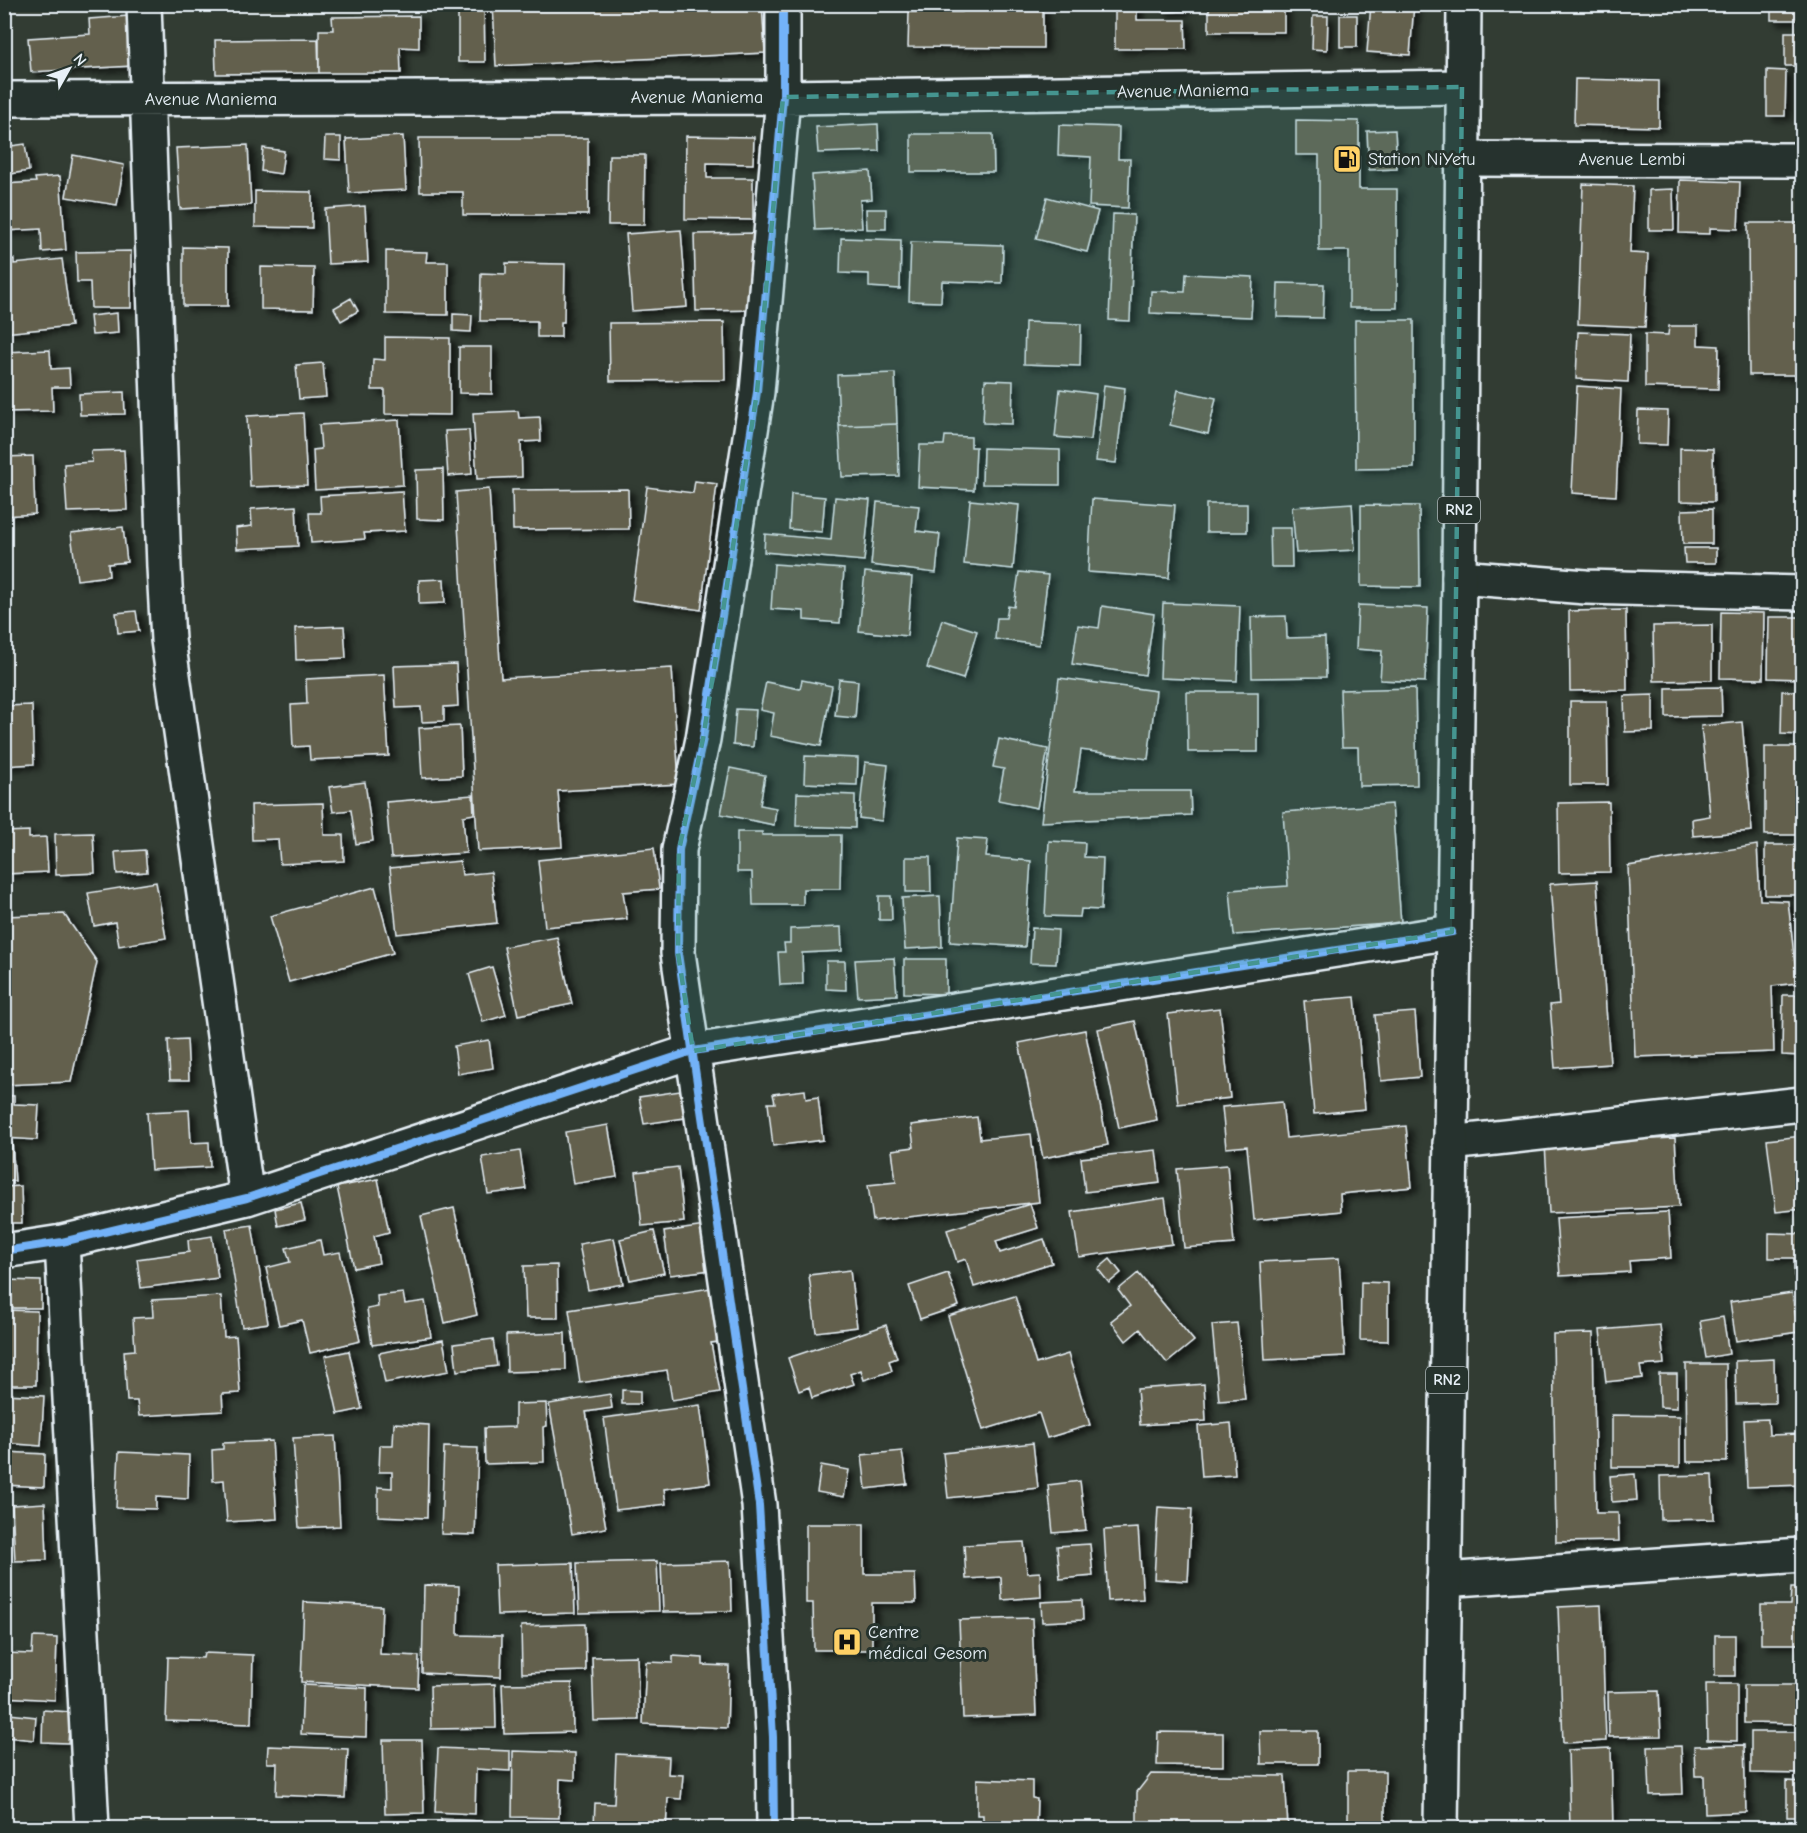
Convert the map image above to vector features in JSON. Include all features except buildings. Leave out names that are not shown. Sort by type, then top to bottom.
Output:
[{"type":"main road","points":[[144,4],[168,640],[247,1198]]},
{"type":"main road","points":[[774,1828],[773,1737],[759,1505],[678,953],[679,850],[703,739],[757,392],[783,97],[783,4]]},
{"type":"main road","name":"RN2","points":[[1441,1828],[1452,933],[1459,577],[1464,4]]},
{"type":"main road","name":"Avenue Maniema","points":[[4,99],[783,97],[1462,87]]},
{"type":"main road","name":"Avenue Lembi","points":[[1461,159],[1803,160]]},
{"type":"main road","points":[[1459,577],[1586,587],[1803,593]]},
{"type":"main road","points":[[4,1251],[62,1242],[247,1198],[693,1052],[1452,933]]},
{"type":"main road","points":[[1450,1143],[1803,1104]]},
{"type":"main road","points":[[62,1242],[92,1828]]},
{"type":"main road","points":[[1444,1580],[1803,1555]]},
{"type":"highlighted area","points":[[1462,87],[1452,932],[693,1051],[678,953],[679,850],[703,739],[757,392],[783,97]]},
{"type":"cycle path","points":[[774,1828],[773,1737],[759,1505],[678,953],[679,850],[703,739],[757,392],[783,97],[783,4]]},
{"type":"cycle path","points":[[4,1251],[62,1242],[247,1198],[693,1051],[1452,932]]},
{"type":"place","name":"Station NiYetu","points":[[1347,159]]},
{"type":"place","name":"Centre médical Gesom","points":[[847,1642]]}]
